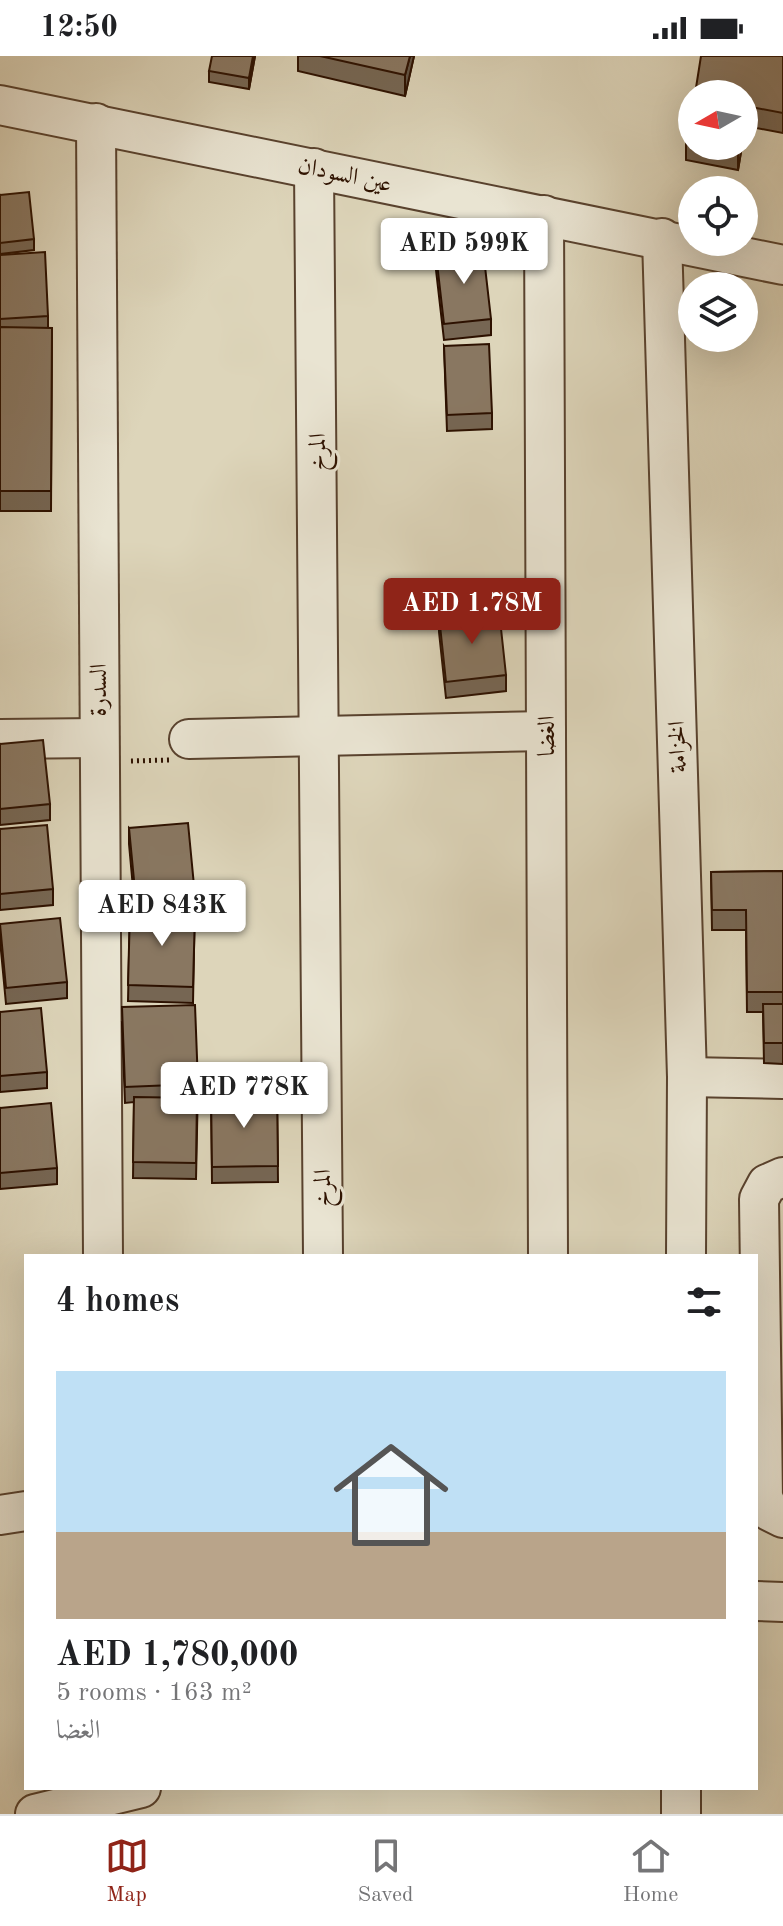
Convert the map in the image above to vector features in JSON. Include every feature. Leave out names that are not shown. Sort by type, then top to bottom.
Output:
[{"type":"street","name":"عين السودان","points":[[0,105],[783,265]]},
{"type":"street","name":"السدرة","points":[[96,123],[103,1254]]},
{"type":"street","name":"المرخ","points":[[314,168],[323,1254]]},
{"type":"street","name":"الغضا","points":[[544,215],[548,1254]]},
{"type":"street","name":"الخزامة","points":[[662,238],[687,1077],[686,1254]]},
{"type":"street","points":[[189,739],[546,731]]},
{"type":"street","points":[[0,739],[98,750]]},
{"type":"street","points":[[687,1077],[783,1079]]},
{"type":"street","points":[[783,1177],[767,1184],[759,1199],[763,1497],[769,1511],[783,1518]]},
{"type":"street","points":[[0,1515],[24,1511]]},
{"type":"street","points":[[758,1601],[783,1602]]},
{"type":"street","points":[[35,1814],[133,1790]]},
{"type":"street","points":[[681,1790],[681,1814]]},
{"type":"path","points":[[98,750],[187,760],[189,739]]},
{"type":"building","points":[[212,56],[253,56],[249,78],[209,71]]},
{"type":"building","points":[[320,56],[410,56],[405,75]]},
{"type":"building","points":[[701,56],[783,56],[783,113],[758,108],[758,80],[697,80]]},
{"type":"building","points":[[29,192],[34,239],[0,243],[0,195]]},
{"type":"building","points":[[483,249],[491,319],[444,324],[436,254]]},
{"type":"building","points":[[45,252],[48,316],[0,319],[0,255]]},
{"type":"building","points":[[0,327],[52,328],[51,491],[0,491]]},
{"type":"building","points":[[489,344],[492,413],[447,415],[444,346]]},
{"type":"building","points":[[499,610],[506,675],[446,682],[439,616]]},
{"type":"building","points":[[43,740],[50,804],[0,809],[0,744]]},
{"type":"building","points":[[188,823],[195,896],[136,901],[129,828]]},
{"type":"building","points":[[47,825],[53,889],[0,894],[0,829]]},
{"type":"building","points":[[783,871],[783,992],[747,992],[746,910],[712,910],[711,872]]},
{"type":"building","points":[[130,910],[195,912],[193,987],[128,985]]},
{"type":"building","points":[[60,918],[67,982],[6,988],[0,924]]},
{"type":"building","points":[[763,1004],[783,1004],[783,1043],[764,1043]]},
{"type":"building","points":[[195,1005],[198,1084],[125,1087],[122,1007]]},
{"type":"building","points":[[41,1008],[47,1072],[0,1076],[0,1012]]},
{"type":"building","points":[[277,1092],[278,1166],[212,1167],[211,1093]]},
{"type":"building","points":[[134,1097],[197,1098],[196,1163],[133,1162]]},
{"type":"building","points":[[51,1103],[57,1168],[0,1173],[0,1108]]}]
